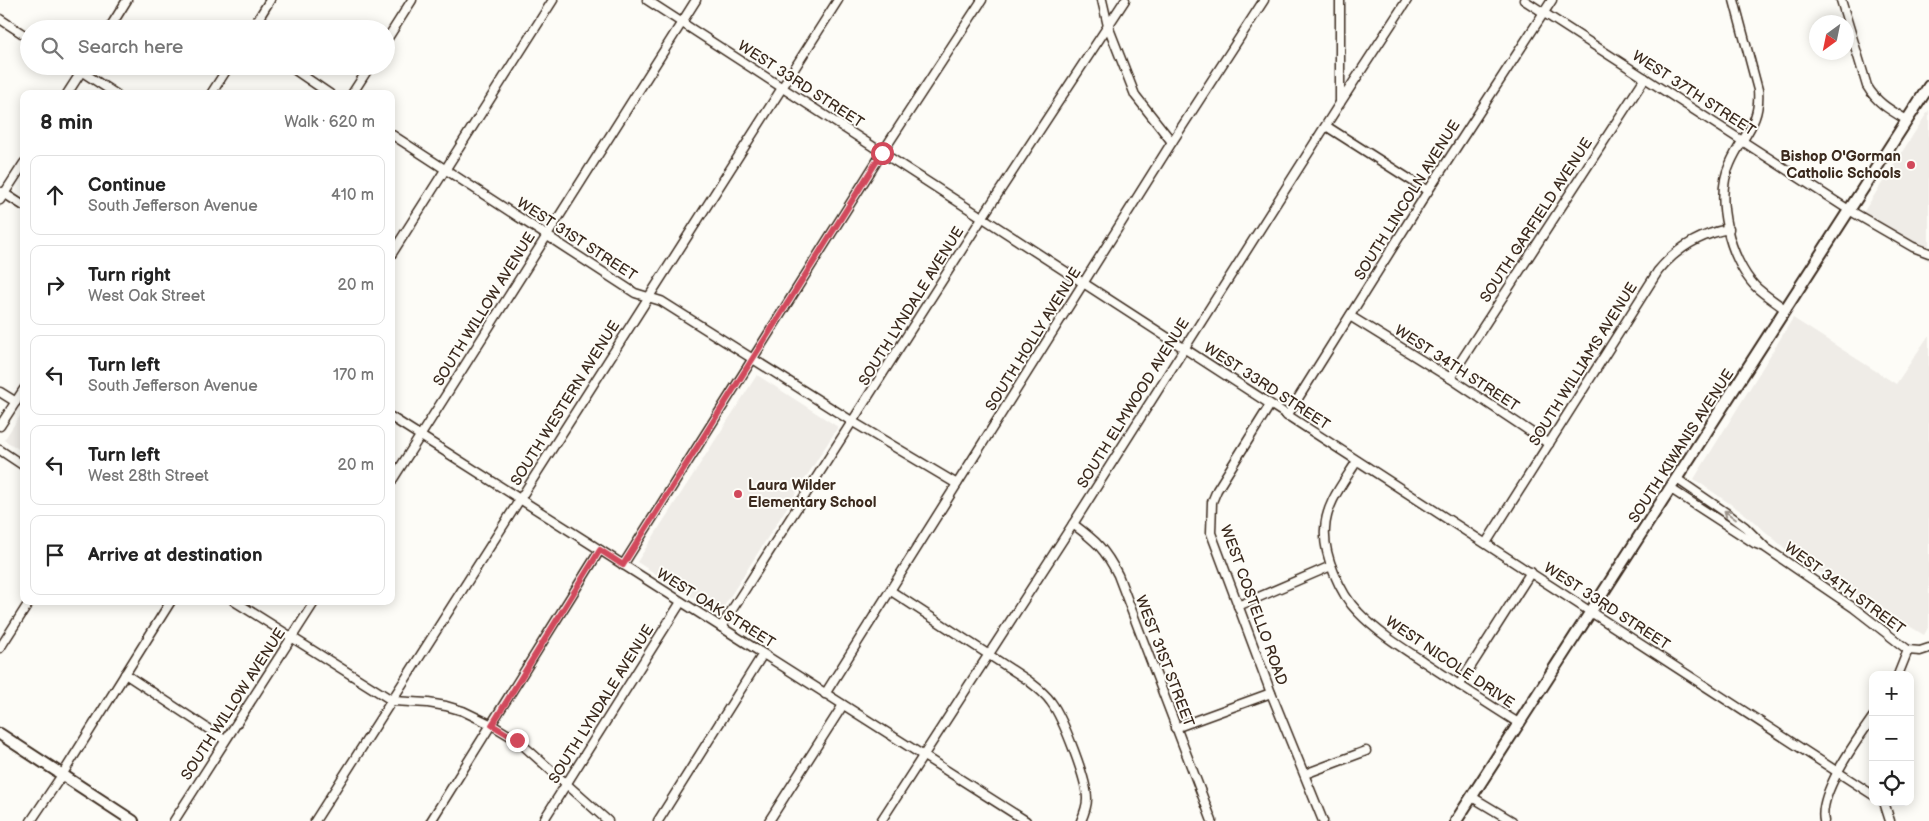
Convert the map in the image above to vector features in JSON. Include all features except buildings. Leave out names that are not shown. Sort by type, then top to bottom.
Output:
[{"type":"main road","name":"SOUTH KIWANIS AVENUE","points":[[1456,821],[1929,86]]},
{"type":"main road","points":[[0,734],[133,821]]},
{"type":"street","points":[[115,20],[127,0]]},
{"type":"street","points":[[258,20],[270,0]]},
{"type":"street","points":[[395,27],[412,0]]},
{"type":"street","points":[[395,249],[553,0]]},
{"type":"street","name":"WEST 33RD STREET","points":[[647,0],[1869,792]]},
{"type":"street","name":"SOUTH WILLOW AVENUE","points":[[395,476],[696,0]]},
{"type":"street","name":"SOUTH WESTERN AVENUE","points":[[315,821],[838,0]]},
{"type":"street","points":[[623,565],[882,153],[982,0]]},
{"type":"street","points":[[1102,0],[1108,26],[1135,95],[1172,142]]},
{"type":"street","name":"SOUTH LYNDALE AVENUE","points":[[721,627],[982,218],[1125,0]]},
{"type":"street","name":"SOUTH HOLLY AVENUE","points":[[825,694],[1172,142],[1264,0]]},
{"type":"street","points":[[1340,0],[1340,103]]},
{"type":"street","name":"SOUTH ELMWOOD AVENUE","points":[[881,821],[1407,0]]},
{"type":"street","name":"WEST 37TH STREET","points":[[1524,0],[1850,210],[1913,247],[1929,253]]},
{"type":"street","name":"SOUTH LINCOLN AVENUE","points":[[1287,416],[1428,191],[1552,0]]},
{"type":"street","points":[[1734,0],[1759,100],[1755,121],[1730,162],[1723,186],[1724,209],[1735,252],[1747,276],[1756,288],[1786,310]]},
{"type":"street","points":[[1840,0],[1864,78],[1870,90],[1883,106],[1907,120]]},
{"type":"street","points":[[0,20],[20,32]]},
{"type":"street","points":[[70,90],[79,75]]},
{"type":"street","points":[[91,75],[111,90]]},
{"type":"street","points":[[214,90],[223,75]]},
{"type":"street","points":[[302,75],[324,90]]},
{"type":"street","points":[[355,90],[364,75]]},
{"type":"street","name":"SOUTH GARFIELD AVENUE","points":[[1450,378],[1645,78]]},
{"type":"street","points":[[1326,126],[1428,191]]},
{"type":"street","name":"WEST 31ST STREET","points":[[395,137],[635,293],[661,301],[853,422],[957,484]]},
{"type":"street","points":[[20,168],[1,195],[20,204]]},
{"type":"street","name":"SOUTH WILLIAMS AVENUE","points":[[1486,543],[1663,265],[1679,249],[1691,241],[1715,231],[1729,229]]},
{"type":"street","name":"WEST 34TH STREET","points":[[1350,316],[1450,378],[1549,444]]},
{"type":"street","points":[[0,392],[16,402]]},
{"type":"street","points":[[0,426],[20,396]]},
{"type":"street","name":"WEST COSTELLO ROAD","points":[[1270,405],[1217,490],[1212,502],[1211,533],[1271,693],[1323,821]]},
{"type":"street","name":"WEST OAK STREET","points":[[395,420],[1026,821]]},
{"type":"street","points":[[0,450],[20,463]]},
{"type":"street","name":"WEST NICOLE DRIVE","points":[[1357,461],[1334,498],[1324,528],[1331,566],[1344,592],[1356,611],[1374,627],[1520,724]]},
{"type":"street","name":"WEST 34TH STREET","points":[[1674,484],[1725,512],[1745,527],[1766,548],[1854,608],[1908,650]]},
{"type":"street","name":"WEST 31ST STREET","points":[[1073,524],[1101,546],[1110,559],[1212,821]]},
{"type":"street","points":[[431,821],[600,550]]},
{"type":"street","points":[[1238,606],[1331,566]]},
{"type":"street","points":[[1459,685],[1531,572]]},
{"type":"street","points":[[891,591],[1043,691],[1059,714],[1085,782],[1087,800],[1081,821]]},
{"type":"street","name":"SOUTH LYNDALE AVENUE","points":[[544,821],[681,602]]},
{"type":"street","points":[[0,648],[27,605]]},
{"type":"street","points":[[31,821],[168,605]]},
{"type":"street","points":[[240,605],[392,701],[446,706],[463,711],[492,725],[517,740],[608,821]]},
{"type":"street","name":"SOUTH WILLOW AVENUE","points":[[174,821],[313,605]]},
{"type":"street","points":[[1900,671],[1908,650],[1920,651],[1929,648]]},
{"type":"street","points":[[658,821],[763,654]]},
{"type":"street","points":[[125,674],[225,740]]},
{"type":"street","points":[[1176,728],[1271,693]]},
{"type":"street","points":[[769,821],[843,705]]},
{"type":"street","points":[[1824,821],[1823,812],[1837,772],[1869,722]]},
{"type":"street","points":[[1304,774],[1366,751]]},
{"type":"street","points":[[1472,797],[1512,821]]},
{"type":"street","points":[[1885,806],[1890,821]]},
{"type":"street","points":[[1009,821],[1014,813]]},
{"type":"shaded area","name":"Bishop O'Gorman Catholic Schools","points":[[1929,110],[1929,261],[1859,219]]},
{"type":"shaded area","points":[[1793,318],[1896,384],[1929,335],[1929,626],[1924,635],[1795,557],[1745,514],[1694,479]]},
{"type":"shaded area","name":"Laura Wilder Elementary School","points":[[757,375],[838,427],[719,614],[637,562]]},
{"type":"shaded area","points":[[20,416],[20,450],[4,440]]},
{"type":"place","name":"Bishop O'Gorman Catholic Schools","points":[[1911,165]]},
{"type":"place","name":"Laura Wilder Elementary School","points":[[738,494]]},
{"type":"route","points":[[517,740],[492,725],[600,550],[623,565],[882,153]]}]
